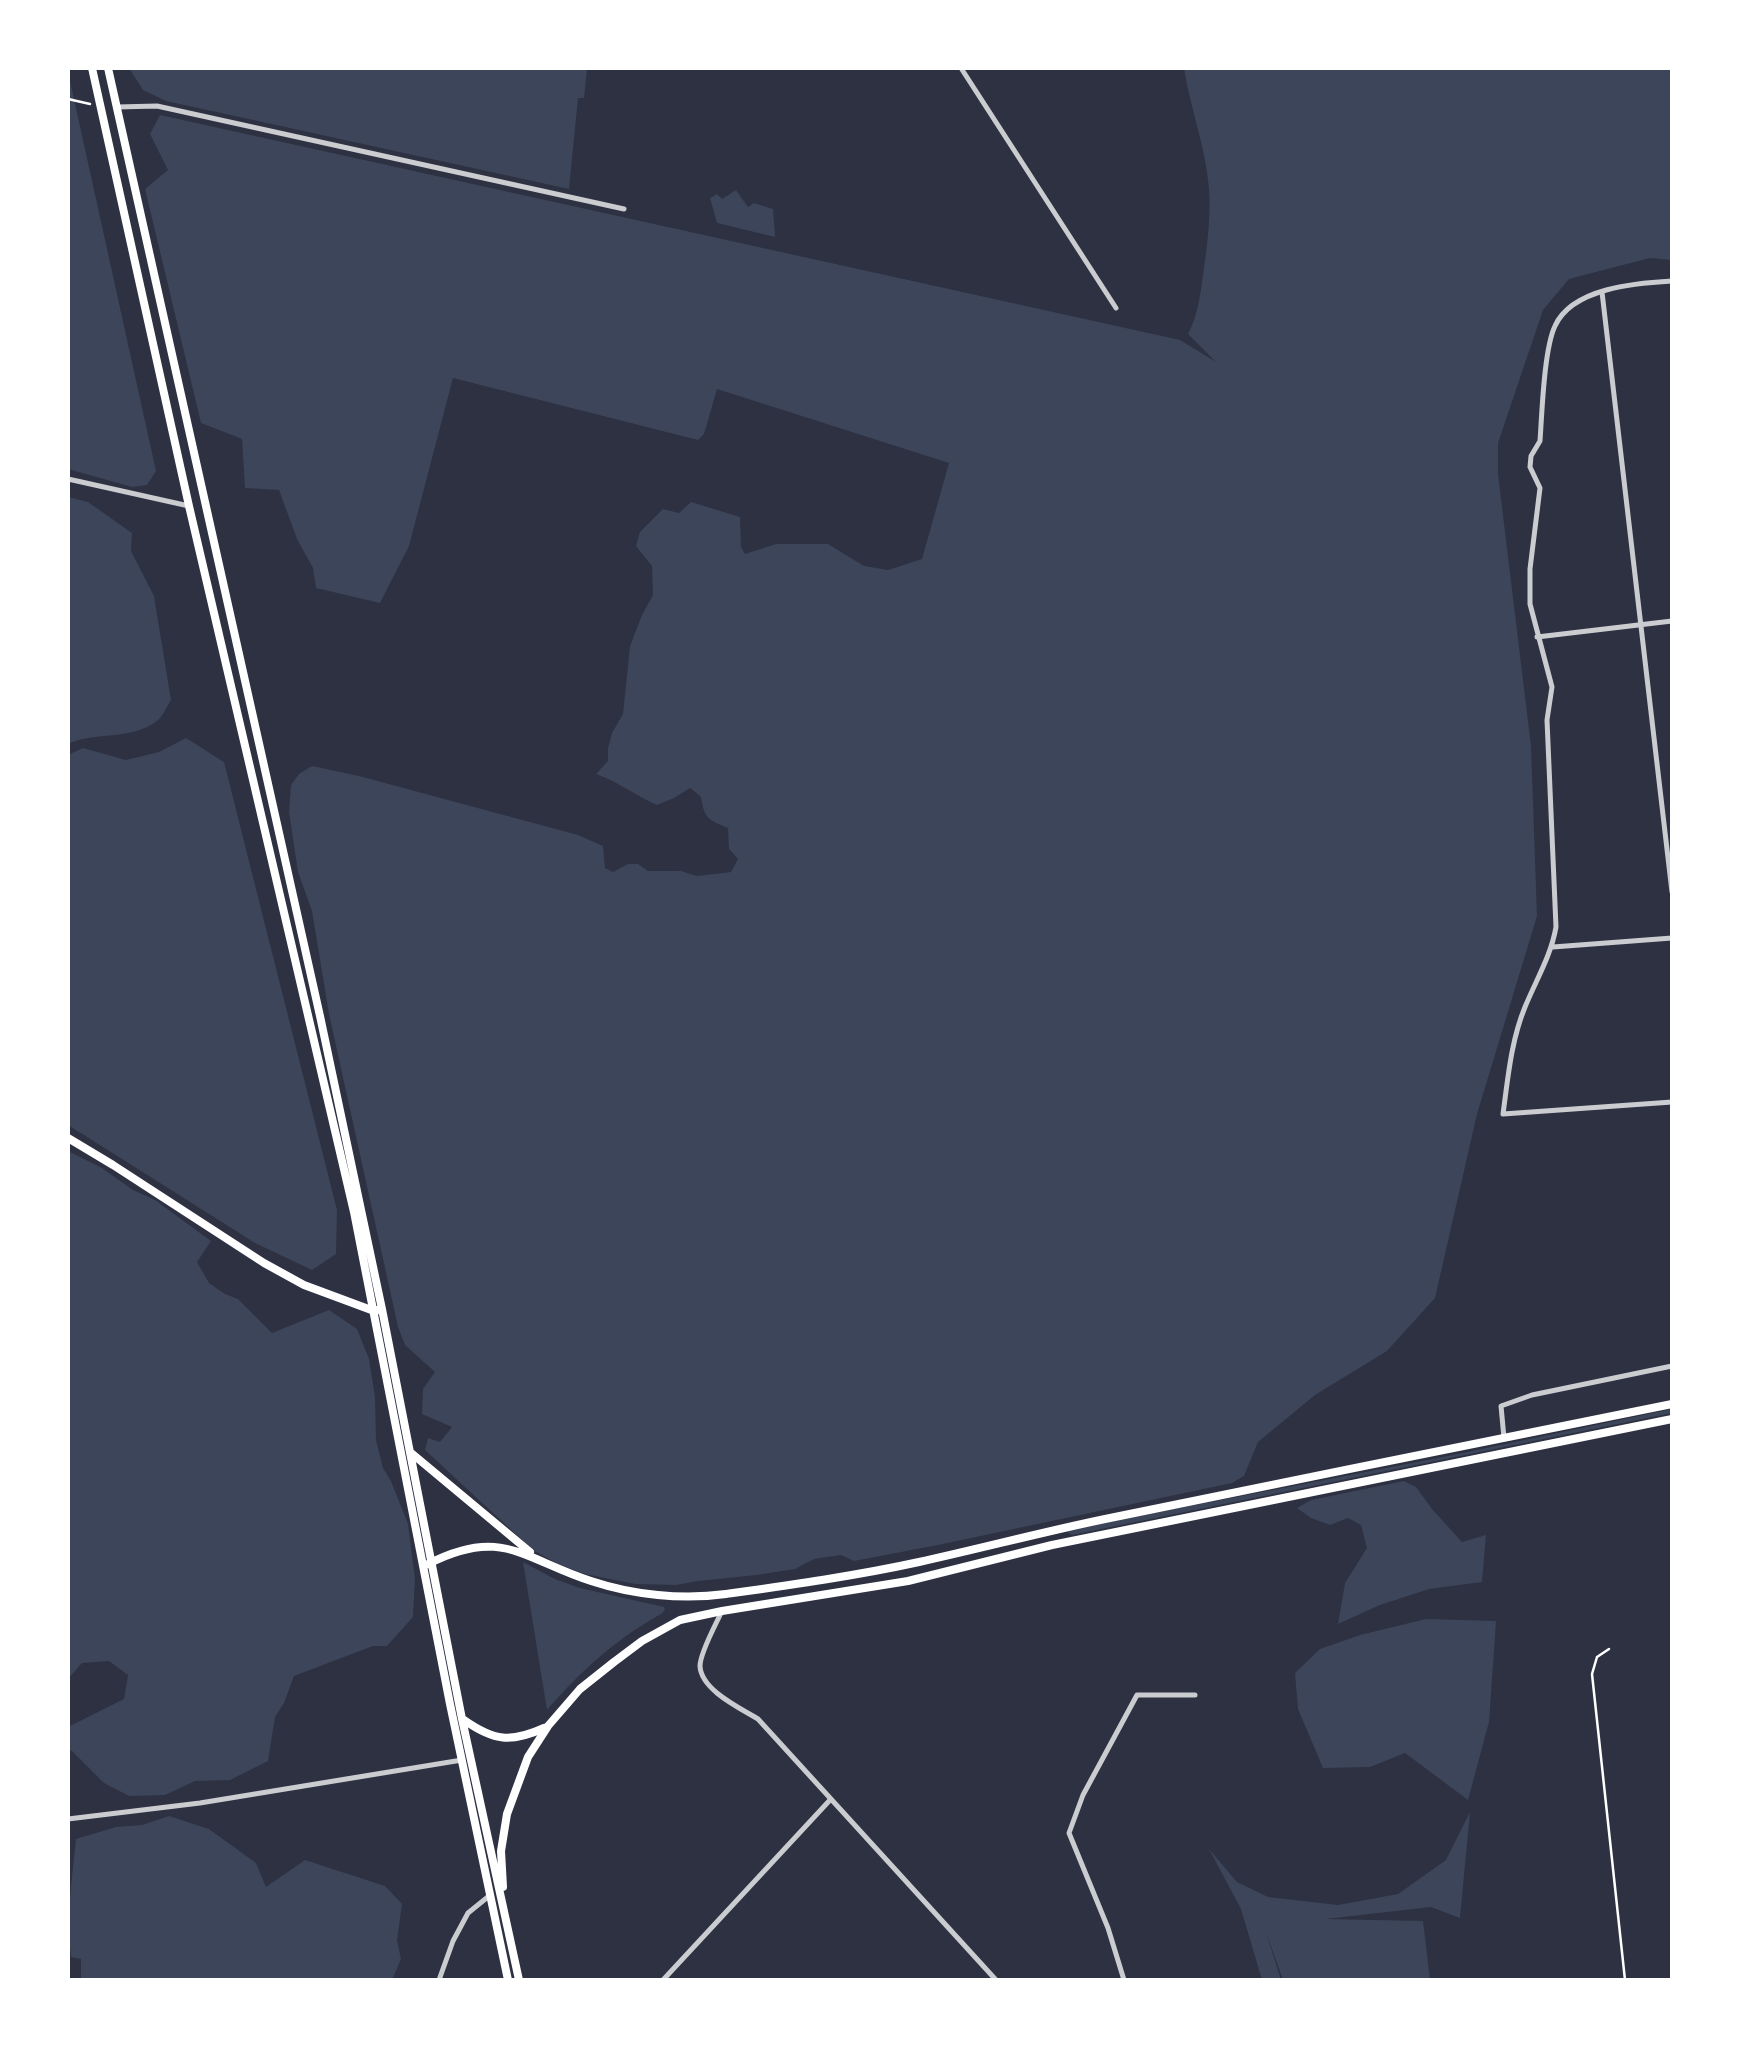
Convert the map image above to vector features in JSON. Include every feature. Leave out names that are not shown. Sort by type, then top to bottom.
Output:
[{"type":"main road","points":[[92,68],[378,1310],[428,1564],[519,1980]]},
{"type":"main road","points":[[108,68],[207,506],[409,1452],[450,1704],[508,1980]]},
{"type":"main road","points":[[190,506],[207,506]]},
{"type":"main road","points":[[68,1138],[304,1285],[378,1310]]},
{"type":"main road","points":[[428,1564],[465,1548],[498,1546],[596,1583],[635,1592],[720,1595],[915,1563],[1049,1531],[1672,1404]]},
{"type":"main road","points":[[506,1921],[501,1851],[507,1814],[528,1757],[580,1689],[642,1641],[680,1620],[908,1581],[1052,1545],[1672,1418]]},
{"type":"main road","points":[[409,1452],[542,1561]]},
{"type":"main road","points":[[1049,1531],[1052,1545]]},
{"type":"main road","points":[[720,1595],[722,1611]]},
{"type":"main road","points":[[450,1704],[462,1719],[498,1738],[516,1739],[548,1726]]},
{"type":"street","points":[[961,68],[1116,308]]},
{"type":"street","points":[[117,107],[157,106],[624,209]]},
{"type":"street","points":[[1672,281],[1624,285],[1572,306],[1556,322],[1550,338],[1540,441],[1531,456],[1530,468],[1540,488],[1530,568],[1530,604],[1552,688],[1547,720],[1556,927],[1553,947],[1524,1009],[1510,1058],[1503,1114],[1672,1102]]},
{"type":"street","points":[[1602,292],[1672,892]]},
{"type":"street","points":[[68,479],[190,506]]},
{"type":"street","points":[[1538,637],[1672,620]]},
{"type":"street","points":[[1553,947],[1672,938]]},
{"type":"street","points":[[1504,1438],[1502,1406],[1532,1395],[1672,1366]]},
{"type":"street","points":[[722,1611],[700,1663],[702,1675],[716,1693],[758,1720],[996,1980]]},
{"type":"street","points":[[1124,1980],[1108,1928],[1069,1833],[1083,1795],[1137,1696],[1194,1696]]},
{"type":"street","points":[[68,1819],[200,1803],[462,1760]]},
{"type":"street","points":[[662,1980],[830,1800]]},
{"type":"street","points":[[439,1980],[468,1913],[489,1896]]},
{"type":"path","points":[[68,99],[101,106]]},
{"type":"path","points":[[1608,1649],[1597,1657],[1592,1674],[1625,1980]]},
{"type":"shaded area","points":[[129,68],[587,68],[584,98],[578,98],[569,189],[166,101],[143,90]]},
{"type":"shaded area","points":[[1184,68],[1672,68],[1672,260],[1650,258],[1569,279],[1543,310],[1498,443],[1498,474],[1531,746],[1537,916],[1477,1114],[1435,1298],[1387,1351],[1315,1395],[1258,1442],[1244,1476],[1232,1483],[854,1561],[841,1555],[814,1559],[795,1569],[676,1585],[635,1584],[558,1564],[533,1550],[425,1450],[428,1438],[440,1442],[452,1427],[422,1414],[423,1389],[435,1372],[405,1345],[398,1327],[329,1014],[312,911],[298,872],[289,812],[291,785],[312,766],[578,835],[603,846],[605,868],[613,872],[628,864],[638,864],[648,871],[681,871],[697,876],[731,872],[738,859],[729,849],[728,828],[709,818],[701,797],[690,788],[657,805],[596,774],[608,761],[612,733],[623,714],[630,646],[653,595],[652,566],[636,546],[640,532],[663,509],[679,513],[691,502],[740,517],[741,547],[745,554],[776,544],[828,544],[864,566],[888,570],[922,559],[949,463],[717,389],[704,434],[698,440],[453,378],[409,546],[380,603],[316,588],[313,568],[297,539],[279,490],[245,488],[242,439],[201,423],[145,189],[168,170],[150,134],[160,115],[1180,340],[1216,362],[1188,334],[1201,290],[1209,200],[1205,158]]},
{"type":"shaded area","points":[[68,72],[156,471],[147,485],[132,487],[68,469]]},
{"type":"shaded area","points":[[736,190],[748,207],[754,203],[773,209],[775,237],[717,223],[710,198],[717,194],[722,199]]},
{"type":"shaded area","points":[[68,497],[88,502],[132,533],[131,551],[154,596],[171,700],[159,719],[147,727],[68,744]]},
{"type":"shaded area","points":[[186,738],[224,762],[337,1210],[336,1254],[312,1270],[255,1243],[68,1125],[68,755],[83,748],[126,760],[159,752]]},
{"type":"shaded area","points":[[68,1151],[155,1200],[211,1241],[197,1262],[209,1283],[238,1299],[272,1333],[329,1310],[357,1329],[369,1359],[376,1440],[383,1468],[408,1524],[415,1579],[413,1617],[387,1646],[373,1646],[294,1676],[275,1717],[268,1761],[230,1780],[195,1781],[165,1795],[129,1796],[104,1783],[68,1749],[68,1726],[124,1699],[128,1675],[109,1661],[82,1663],[68,1679]]},
{"type":"shaded area","points":[[1672,1409],[1672,1413],[1072,1535],[1067,1532],[1123,1519]]},
{"type":"shaded area","points":[[1404,1481],[1416,1487],[1462,1542],[1486,1535],[1482,1582],[1429,1589],[1338,1624],[1345,1583],[1367,1548],[1361,1525],[1348,1518],[1330,1525],[1297,1508],[1311,1500]]},
{"type":"shaded area","points":[[523,1562],[580,1588],[665,1610],[600,1657],[547,1710]]},
{"type":"shaded area","points":[[1426,1619],[1496,1621],[1489,1722],[1468,1800],[1405,1753],[1370,1767],[1323,1768],[1298,1709],[1295,1673],[1320,1649]]},
{"type":"shaded area","points":[[1470,1812],[1460,1918],[1431,1907],[1326,1919],[1423,1921],[1430,1980],[1283,1980],[1266,1932],[1281,1980],[1262,1980],[1241,1909],[1209,1849],[1237,1882],[1268,1897],[1338,1905],[1398,1894],[1446,1860]]},
{"type":"shaded area","points":[[169,1816],[209,1829],[256,1863],[266,1887],[305,1860],[385,1886],[402,1904],[397,1940],[401,1959],[392,1980],[81,1980],[81,1959],[71,1957],[70,1942],[76,1839]]}]
